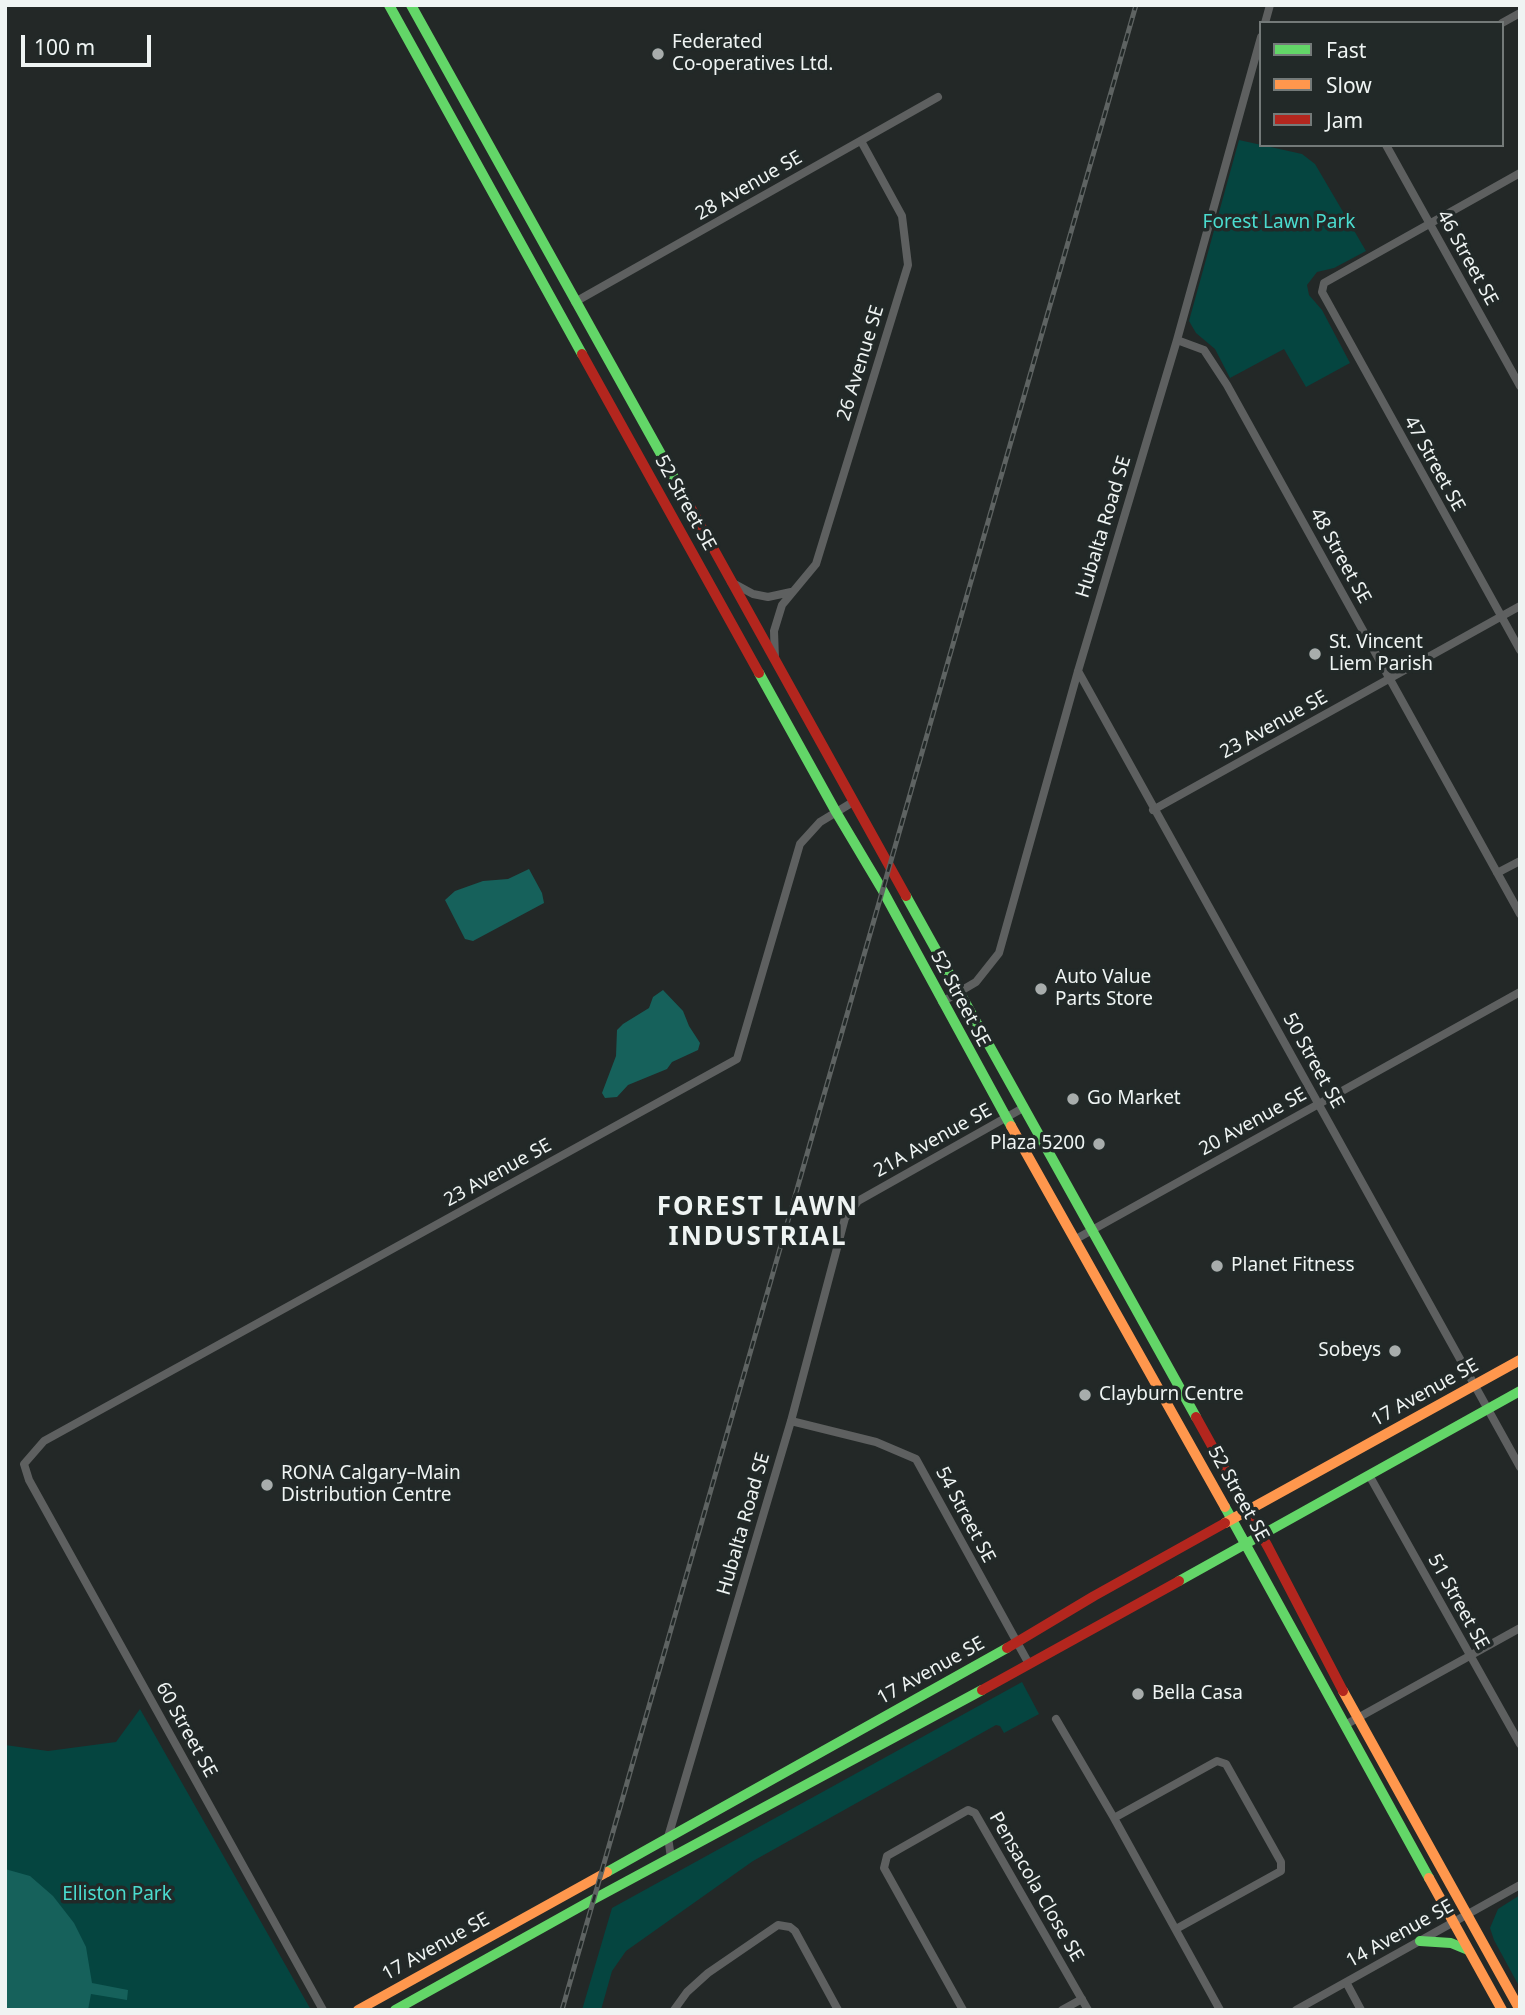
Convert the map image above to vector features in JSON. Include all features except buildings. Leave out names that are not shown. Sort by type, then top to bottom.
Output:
[{"type":"main road","name":"52 Street SE","points":[[389,5],[1502,2010]]},
{"type":"main road","name":"52 Street SE","points":[[411,5],[1248,1511],[1358,1718],[1520,2010]]},
{"type":"main road","name":"17 Avenue SE","points":[[358,2010],[1520,1360]]},
{"type":"main road","name":"17 Avenue SE","points":[[395,2010],[671,1857],[852,1762],[1520,1391]]},
{"type":"main road","points":[[1420,1941],[1451,1943],[1468,1950]]},
{"type":"street","points":[[1504,22],[1520,13]]},
{"type":"street","name":"Hubalta Road SE","points":[[942,1002],[976,982],[999,953],[1078,671],[1177,340],[1259,44]]},
{"type":"street","points":[[1251,70],[1259,72]]},
{"type":"street","name":"28 Avenue SE","points":[[575,302],[939,97]]},
{"type":"street","name":"26 Avenue SE","points":[[775,661],[774,631],[782,605],[816,564],[908,265],[902,216],[861,141]]},
{"type":"street","name":"46 Street SE","points":[[1387,147],[1520,386]]},
{"type":"street","points":[[1430,224],[1520,173]]},
{"type":"street","name":"47 Street SE","points":[[1430,224],[1324,283],[1322,292],[1520,650]]},
{"type":"street","name":"48 Street SE","points":[[1177,340],[1204,350],[1214,364],[1520,914]]},
{"type":"street","points":[[731,582],[753,594],[768,597],[791,592]]},
{"type":"street","name":"23 Avenue SE","points":[[1153,810],[1520,606]]},
{"type":"street","name":"50 Street SE","points":[[1078,671],[1520,1467]]},
{"type":"street","name":"23 Avenue SE","points":[[24,1464],[44,1441],[737,1059],[800,844],[820,822],[853,802]]},
{"type":"street","points":[[1497,873],[1520,861]]},
{"type":"street","name":"20 Avenue SE","points":[[1076,1239],[1520,992]]},
{"type":"street","name":"21A Avenue SE","points":[[858,1200],[1023,1108]]},
{"type":"street","name":"Hubalta Road SE","points":[[671,1857],[668,1837],[791,1421],[845,1219],[858,1200]]},
{"type":"street","name":"54 Street SE","points":[[791,1421],[876,1442],[916,1459],[1029,1664]]},
{"type":"street","name":"60 Street SE","points":[[24,1464],[29,1480],[323,2010]]},
{"type":"street","name":"51 Street SE","points":[[1369,1475],[1520,1744]]},
{"type":"street","points":[[1345,1725],[1520,1628]]},
{"type":"street","points":[[1056,1719],[1220,2010]]},
{"type":"street","points":[[1114,1818],[1217,1761],[1226,1764],[1281,1862],[1281,1871],[1176,1929]]},
{"type":"street","name":"Pensacola Close SE","points":[[963,2010],[884,1868],[887,1856],[968,1810],[975,1813],[1088,2010]]},
{"type":"street","name":"14 Avenue SE","points":[[1296,2010],[1520,1885]]},
{"type":"street","points":[[674,2010],[687,1992],[708,1973],[778,1925],[790,1927],[795,1931],[838,2010]]},
{"type":"street","points":[[1346,1982],[1361,2010]]},
{"type":"street","points":[[1062,2010],[1082,1998]]},
{"type":"green space","name":"Forest Lawn Park","points":[[1239,140],[1259,144],[1259,147],[1302,154],[1315,164],[1366,251],[1334,268],[1317,272],[1307,285],[1309,295],[1322,310],[1350,363],[1306,387],[1284,349],[1230,378],[1215,349],[1196,333],[1189,321]]},
{"type":"green space","points":[[1022,1682],[1039,1714],[1004,1733],[1000,1726],[996,1725],[753,1861],[626,1951],[612,1971],[601,2010],[582,2010],[612,1908]]},
{"type":"green space","name":"Elliston Park","points":[[140,1709],[311,2010],[5,2010],[5,1745],[48,1751],[116,1742]]},
{"type":"green space","points":[[1520,1895],[1520,1988],[1490,1928],[1498,1909]]},
{"type":"shaded area","points":[[529,869],[542,893],[544,903],[473,941],[465,939],[445,900],[455,891],[483,881],[508,879]]},
{"type":"shaded area","points":[[663,990],[683,1011],[700,1043],[698,1050],[672,1062],[667,1069],[628,1085],[617,1097],[605,1098],[602,1093],[616,1056],[617,1030],[649,1008],[653,997]]},
{"type":"shaded area","points":[[5,1869],[30,1876],[53,1896],[74,1923],[86,1947],[92,1983],[128,1990],[127,2000],[91,1994],[88,2010],[5,2010]]},
{"type":"railway","points":[[562,2010],[1136,5]]},
{"type":"traffic: fast","points":[[389,5],[582,354]]},
{"type":"traffic: fast","points":[[411,5],[677,483]]},
{"type":"traffic: fast","points":[[759,673],[883,891],[1011,1126]]},
{"type":"traffic: fast","points":[[906,896],[1196,1417]]},
{"type":"traffic: fast","points":[[1179,1581],[1520,1391]]},
{"type":"traffic: fast","points":[[1225,1507],[1429,1878]]},
{"type":"traffic: fast","points":[[607,1872],[1007,1648]]},
{"type":"traffic: fast","points":[[395,2010],[594,1899],[982,1690]]},
{"type":"traffic: fast","points":[[1420,1941],[1451,1943],[1468,1950]]},
{"type":"traffic: slow","points":[[1011,1126],[1225,1507]]},
{"type":"traffic: slow","points":[[1225,1523],[1520,1360]]},
{"type":"traffic: slow","points":[[1343,1691],[1520,2010]]},
{"type":"traffic: slow","points":[[358,2010],[607,1872]]},
{"type":"traffic: slow","points":[[1429,1878],[1502,2010]]},
{"type":"traffic: jam","points":[[582,354],[759,673]]},
{"type":"traffic: jam","points":[[677,483],[906,896]]},
{"type":"traffic: jam","points":[[1196,1417],[1343,1691]]},
{"type":"traffic: jam","points":[[1007,1648],[1225,1523]]},
{"type":"traffic: jam","points":[[982,1690],[1179,1581]]},
{"type":"place","name":"Federated Co-operatives Ltd.","points":[[658,54]]},
{"type":"place","name":"St. Vincent Liem Parish","points":[[1315,654]]},
{"type":"place","name":"Auto Value Parts Store","points":[[1041,989]]},
{"type":"place","name":"Go Market","points":[[1073,1099]]},
{"type":"place","name":"Plaza 5200","points":[[1099,1144]]},
{"type":"place","name":"Planet Fitness","points":[[1217,1266]]},
{"type":"place","name":"Sobeys","points":[[1395,1351]]},
{"type":"place","name":"Clayburn Centre","points":[[1085,1395]]},
{"type":"place","name":"RONA Calgary–Main Distribution Centre","points":[[267,1485]]},
{"type":"place","name":"Bella Casa","points":[[1138,1694]]},
{"type":"district","name":"FOREST LAWN INDUSTRIAL","points":[[758,1223]]}]
